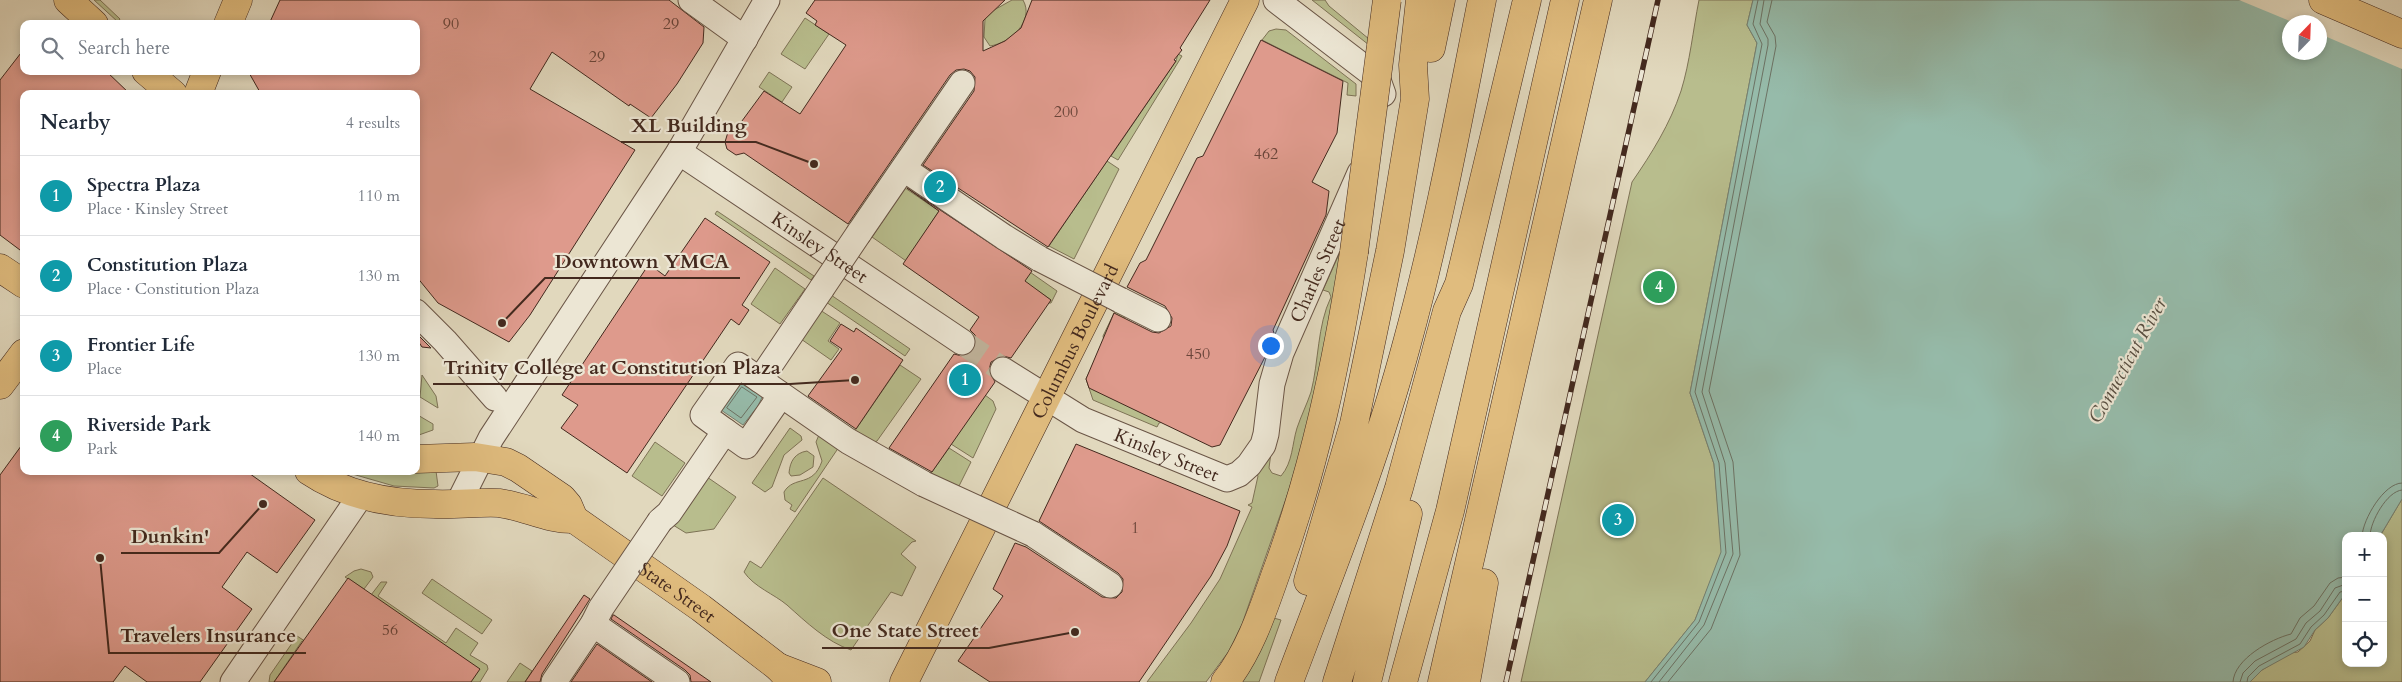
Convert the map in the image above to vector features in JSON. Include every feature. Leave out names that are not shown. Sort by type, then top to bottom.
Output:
[{"type":"main road","points":[[68,0],[90,20]]},
{"type":"main road","points":[[230,20],[238,0]]},
{"type":"main road","name":"Columbus Boulevard","points":[[904,682],[1245,0]]},
{"type":"main road","points":[[1225,682],[1239,661],[1257,624],[1280,563],[1303,491],[1330,389],[1354,252],[1387,0]]},
{"type":"main road","points":[[1276,682],[1320,542],[1354,424],[1381,301],[1404,177],[1415,99],[1414,65],[1420,0]]},
{"type":"main road","points":[[1415,99],[1429,59],[1441,0]]},
{"type":"main road","points":[[1289,682],[1370,464],[1389,406],[1424,280],[1482,0]]},
{"type":"main road","points":[[1337,682],[1399,488],[1447,311],[1459,284],[1527,0]]},
{"type":"main road","points":[[1403,682],[1448,520],[1565,0]]},
{"type":"main road","points":[[1442,682],[1598,0]]},
{"type":"main road","points":[[2323,0],[2402,34]]},
{"type":"main road","points":[[151,75],[168,90]]},
{"type":"main road","points":[[200,90],[205,75]]},
{"type":"main road","points":[[0,268],[20,281]]},
{"type":"main road","points":[[1367,682],[1458,314],[1459,284]]},
{"type":"main road","points":[[0,385],[20,358]]},
{"type":"main road","name":"State Street","points":[[420,459],[480,458],[501,461],[518,468],[562,498],[568,505],[574,518],[702,608],[785,675],[817,682]]},
{"type":"main road","points":[[315,475],[333,486],[361,495],[412,504],[502,504],[554,518],[574,518]]},
{"type":"main road","points":[[1466,682],[1488,555],[1489,523],[1485,499]]},
{"type":"street","points":[[690,0],[745,39]]},
{"type":"street","points":[[458,504],[480,458],[509,410],[679,152],[767,0]]},
{"type":"street","name":"Charles Street","points":[[1227,479],[1239,474],[1263,445],[1272,384],[1281,353],[1375,137],[1383,97],[1378,80],[1276,0]]},
{"type":"street","points":[[760,380],[962,83]]},
{"type":"street","name":"Kinsley Street","points":[[679,152],[962,342]]},
{"type":"street","points":[[904,169],[1004,237],[1040,259],[1158,319]]},
{"type":"street","points":[[420,316],[445,341],[494,398]]},
{"type":"street","points":[[781,395],[746,446],[703,415],[738,365],[848,441],[924,484],[1032,534],[1110,585]]},
{"type":"street","name":"Kinsley Street","points":[[1003,370],[1083,420],[1227,479]]},
{"type":"street","points":[[554,682],[660,521],[669,513],[725,431]]},
{"type":"street","points":[[232,682],[361,495]]},
{"type":"street","points":[[597,616],[677,682]]},
{"type":"shaded area","points":[[94,0],[100,0],[120,19],[116,20]]},
{"type":"shaded area","points":[[1012,0],[1023,0],[1026,16],[1023,23],[1012,36],[990,46],[984,37],[985,19],[994,10]]},
{"type":"shaded area","points":[[1312,0],[1325,0],[1329,6],[1369,39],[1369,45]]},
{"type":"shaded area","points":[[1699,0],[1753,0],[1747,25],[1757,43],[1690,393],[1714,464],[1722,552],[1695,620],[1645,682],[1521,682],[1632,182],[1660,138],[1677,103],[1687,69]]},
{"type":"shaded area","points":[[805,18],[829,34],[805,69],[781,54]]},
{"type":"shaded area","points":[[1276,29],[1286,30],[1356,84],[1356,96],[1347,95],[1348,83],[1262,40],[1269,31]]},
{"type":"shaded area","points":[[1178,54],[1182,56],[1118,160],[1111,156],[1176,61]]},
{"type":"shaded area","points":[[769,72],[792,87],[782,102],[759,87]]},
{"type":"shaded area","points":[[1107,161],[1119,169],[1074,259],[1049,246]]},
{"type":"shaded area","points":[[905,188],[939,211],[916,246],[976,310],[872,237]]},
{"type":"shaded area","points":[[717,211],[814,276],[811,280],[715,214]]},
{"type":"shaded area","points":[[1345,250],[1307,429],[1289,490],[1242,624],[1229,651],[1206,682],[1147,682],[1191,623],[1220,579],[1252,507],[1248,505],[1252,503],[1258,476],[1254,470],[1272,445],[1269,468],[1272,473],[1281,476],[1288,465],[1297,428],[1311,392],[1323,320],[1331,297],[1329,292],[1323,290],[1340,252]]},
{"type":"shaded area","points":[[775,268],[805,289],[780,324],[751,304]]},
{"type":"shaded area","points":[[1027,270],[1057,291],[1051,303],[1049,303],[1051,300],[1041,293],[1017,283]]},
{"type":"shaded area","points":[[831,295],[910,349],[905,356],[826,302]]},
{"type":"shaded area","points":[[820,310],[840,323],[828,341],[839,349],[831,360],[801,339]]},
{"type":"shaded area","points":[[1115,311],[1125,315],[1123,321],[1163,422],[1159,423],[1157,427],[1093,400],[1086,379],[1104,341],[1103,336]]},
{"type":"shaded area","points":[[900,365],[921,379],[877,441],[852,435]]},
{"type":"shaded area","points":[[422,375],[436,396],[438,408],[420,397]]},
{"type":"shaded area","points":[[985,395],[993,401],[996,409],[973,458],[951,444]]},
{"type":"shaded area","points":[[420,416],[433,424],[433,430],[420,435]]},
{"type":"shaded area","points":[[790,428],[801,436],[802,440],[784,455],[772,487],[765,492],[752,483]]},
{"type":"shaded area","points":[[821,430],[841,444],[795,512],[790,509],[792,505],[785,500],[784,492],[793,484],[814,475],[818,469],[822,461],[816,442]]},
{"type":"shaded area","points":[[655,442],[685,463],[662,496],[632,476]]},
{"type":"shaded area","points":[[949,448],[971,462],[958,488],[929,476]]},
{"type":"shaded area","points":[[807,451],[814,456],[813,467],[800,475],[791,476],[789,473],[792,461],[799,454]]},
{"type":"shaded area","points":[[420,471],[436,471],[438,486],[434,488],[394,486],[356,475],[420,475]]},
{"type":"shaded area","points":[[707,477],[736,497],[714,529],[686,533],[673,525]]},
{"type":"shaded area","points":[[823,478],[916,541],[912,542],[901,554],[916,567],[902,596],[891,592],[851,650],[817,631],[782,601],[753,582],[744,572],[750,561],[761,568]]},
{"type":"shaded area","points":[[2402,499],[2402,682],[2250,682],[2262,670],[2290,653],[2298,652],[2310,641],[2315,630],[2328,618],[2342,599],[2342,667],[2387,667],[2387,532],[2382,532]]},
{"type":"shaded area","points":[[361,569],[371,572],[373,577],[364,589],[345,577]]},
{"type":"shaded area","points":[[432,579],[492,620],[482,634],[422,593]]},
{"type":"shaded area","points":[[381,582],[387,582],[378,596],[446,643],[456,628],[478,643],[470,655],[487,665],[488,669],[480,682],[471,682],[371,595]]},
{"type":"shaded area","points":[[1270,617],[1281,620],[1259,682],[1237,682]]},
{"type":"shaded area","points":[[297,636],[314,647],[302,641],[274,682],[269,682],[270,675]]},
{"type":"shaded area","points":[[520,663],[532,671],[525,682],[507,682]]},
{"type":"water","name":"Connecticut River","points":[[1753,0],[2402,0],[2402,499],[2382,532],[2342,532],[2342,599],[2328,618],[2315,630],[2304,647],[2262,670],[2250,682],[1645,682],[1695,620],[1721,552],[1714,464],[1690,393],[1757,43],[1747,25]]},
{"type":"water","points":[[742,380],[763,395],[758,406],[743,425],[721,410]]},
{"type":"pier","points":[[2239,0],[2402,0],[2402,69],[2327,37],[2327,15],[2282,15],[2282,18]]},
{"type":"building","points":[[280,0],[669,0],[704,27],[703,43],[677,84],[651,118],[630,104],[629,106],[552,52],[530,89],[635,150],[530,315],[509,342],[438,303],[420,281],[420,90],[259,90],[250,75],[420,75],[420,20],[271,20]]},
{"type":"building","points":[[815,0],[1005,0],[983,21],[983,51],[1005,41],[1021,28],[1032,0],[1210,0],[1180,48],[1182,50],[1174,60],[1176,61],[1048,247],[923,165],[974,91],[975,77],[970,71],[964,69],[956,70],[950,75],[848,224],[744,153],[736,155],[727,149],[725,142],[728,132],[739,125],[764,91],[800,114],[846,45],[815,25],[817,21],[806,13]]},
{"type":"building","points":[[1261,40],[1343,81],[1337,133],[1312,182],[1329,191],[1326,215],[1273,330],[1274,333],[1265,357],[1220,445],[1212,447],[1089,388],[1086,379],[1114,313],[1152,332],[1159,333],[1171,326],[1172,318],[1165,306],[1127,287],[1140,263],[1146,260],[1197,158],[1203,156]]},
{"type":"building","points":[[20,54],[20,75],[110,75],[126,90],[20,90],[20,250],[0,235],[0,80]]},
{"type":"building","points":[[907,188],[1032,271],[1025,281],[1051,300],[1011,358],[1003,356],[991,362],[989,370],[995,382],[932,472],[889,448],[954,354],[962,356],[974,350],[975,335],[970,330],[979,317],[903,264],[939,211]]},
{"type":"building","points":[[705,218],[770,262],[742,305],[749,310],[739,325],[731,319],[627,473],[561,428],[578,405],[562,395],[649,264],[665,276]]},
{"type":"building","points":[[841,324],[854,332],[856,328],[903,360],[856,429],[808,396],[842,349],[830,341]]},
{"type":"building","points":[[420,337],[431,348],[422,347],[420,344]]},
{"type":"building","points":[[1076,444],[1240,511],[1227,546],[1211,576],[1139,682],[990,682],[958,661],[1003,596],[993,589],[1015,543],[1026,547],[1102,597],[1116,598],[1122,592],[1123,579],[1118,573],[1039,521]]},
{"type":"building","points":[[20,448],[20,475],[252,475],[315,520],[277,573],[247,552],[222,587],[252,609],[200,682],[147,682],[125,666],[113,682],[0,682],[0,475]]},
{"type":"building","points":[[348,578],[480,669],[471,682],[274,682]]},
{"type":"building","points":[[584,595],[590,599],[542,674],[540,682],[525,682]]},
{"type":"building","points":[[613,615],[711,682],[691,682],[690,675],[685,670],[611,619]]},
{"type":"building","points":[[597,644],[652,682],[571,682]]},
{"type":"tunnel","points":[[962,342],[1003,370]]},
{"type":"railway","points":[[1506,682],[1658,0]]},
{"type":"place","name":"XL Building","points":[[814,164]]},
{"type":"place","name":"Constitution Plaza","points":[[940,187]]},
{"type":"place","name":"Riverside Park","points":[[1659,287]]},
{"type":"place","name":"Downtown YMCA","points":[[502,323]]},
{"type":"place","name":"Trinity College at Constitution Plaza","points":[[855,380]]},
{"type":"place","name":"Spectra Plaza","points":[[965,380]]},
{"type":"place","name":"Dunkin'","points":[[263,504]]},
{"type":"place","name":"Frontier Life","points":[[1618,520]]},
{"type":"place","name":"Travelers Insurance","points":[[100,558]]},
{"type":"place","name":"One State Street","points":[[1075,632]]}]
